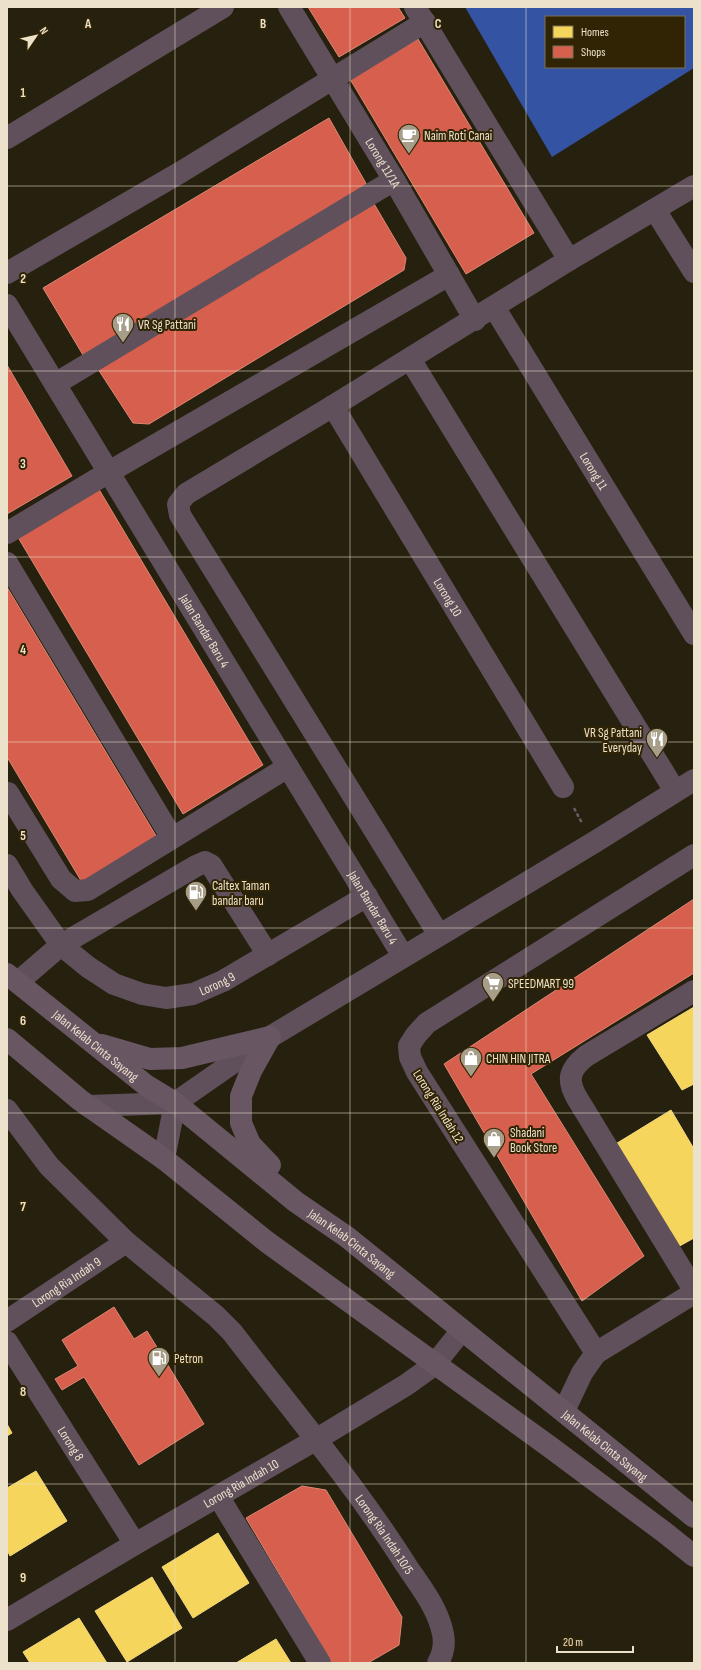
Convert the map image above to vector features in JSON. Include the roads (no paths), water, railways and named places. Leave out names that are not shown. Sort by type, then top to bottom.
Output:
[{"type":"main road","name":"Jalan Kelab Cinta Sayang","points":[[13,978],[88,1040],[147,1086],[175,1103],[296,1202],[347,1237],[694,1517]]},
{"type":"main road","points":[[88,1040],[150,1059],[182,1058],[270,1037]]},
{"type":"main road","points":[[270,1037],[251,1071],[241,1096],[241,1123],[250,1144],[283,1178],[296,1202]]},
{"type":"main road","points":[[7,1039],[88,1106],[164,1159],[267,1242],[434,1365],[550,1447],[694,1556]]},
{"type":"street","points":[[7,138],[223,7]]},
{"type":"street","name":"Lorong 11/1A","points":[[289,7],[394,180],[475,320]]},
{"type":"street","points":[[7,273],[181,172],[332,79],[420,15],[569,260]]},
{"type":"street","points":[[55,384],[394,180]]},
{"type":"street","points":[[438,935],[180,515],[178,504],[186,494],[410,360],[569,260],[694,186]]},
{"type":"street","points":[[655,210],[694,272]]},
{"type":"street","points":[[7,533],[109,472],[449,275]]},
{"type":"street","name":"Jalan Bandar Baru 4","points":[[7,305],[403,956]]},
{"type":"street","name":"Lorong 11","points":[[494,307],[694,634]]},
{"type":"street","points":[[410,360],[674,792]]},
{"type":"street","name":"Lorong 10","points":[[333,406],[563,787]]},
{"type":"street","points":[[7,563],[172,838]]},
{"type":"street","points":[[7,793],[61,879],[75,891],[88,890],[288,767]]},
{"type":"street","points":[[88,1106],[175,1103],[270,1037],[593,843],[694,780]]},
{"type":"street","name":"Lorong Ria Indah 12","points":[[596,1353],[417,1072],[410,1057],[409,1046],[416,1035],[427,1023],[694,855]]},
{"type":"street","points":[[13,978],[61,945],[205,862],[211,866],[268,955]]},
{"type":"street","name":"Lorong 9","points":[[7,865],[22,890],[61,945],[88,967],[114,984],[142,994],[166,998],[193,994],[223,981],[367,896]]},
{"type":"street","points":[[694,991],[586,1056],[572,1071],[571,1088],[694,1290]]},
{"type":"street","points":[[164,1159],[175,1103]]},
{"type":"street","name":"Lorong Ria Indah 10/5","points":[[7,1110],[49,1166],[126,1242],[216,1316],[232,1332],[317,1439],[356,1491],[392,1543],[433,1607],[443,1634],[443,1655],[438,1663]]},
{"type":"street","name":"Lorong Ria Indah 9","points":[[7,1321],[126,1242]]},
{"type":"street","points":[[564,1411],[582,1373],[596,1353],[694,1293]]},
{"type":"street","name":"Lorong Ria Indah 10","points":[[7,1620],[317,1439],[406,1385],[434,1365],[462,1330]]},
{"type":"street","name":"Lorong 8","points":[[7,1342],[135,1544]]},
{"type":"street","points":[[218,1496],[320,1663]]},
{"type":"water","points":[[465,7],[694,7],[694,68],[552,157]]},
{"type":"place","name":"Naim Roti Canai","points":[[409,154]]},
{"type":"place","name":"VR Sg Pattani","points":[[123,344]]},
{"type":"place","name":"VR Sg Pattani Everyday","points":[[657,758]]},
{"type":"place","name":"Caltex Taman bandar baru","points":[[196,912]]},
{"type":"place","name":"SPEEDMART 99","points":[[493,1002]]},
{"type":"place","name":"CHIN HIN JITRA","points":[[471,1078]]},
{"type":"place","name":"Shadani Book Store","points":[[494,1158]]},
{"type":"place","name":"Petron","points":[[159,1378]]}]
